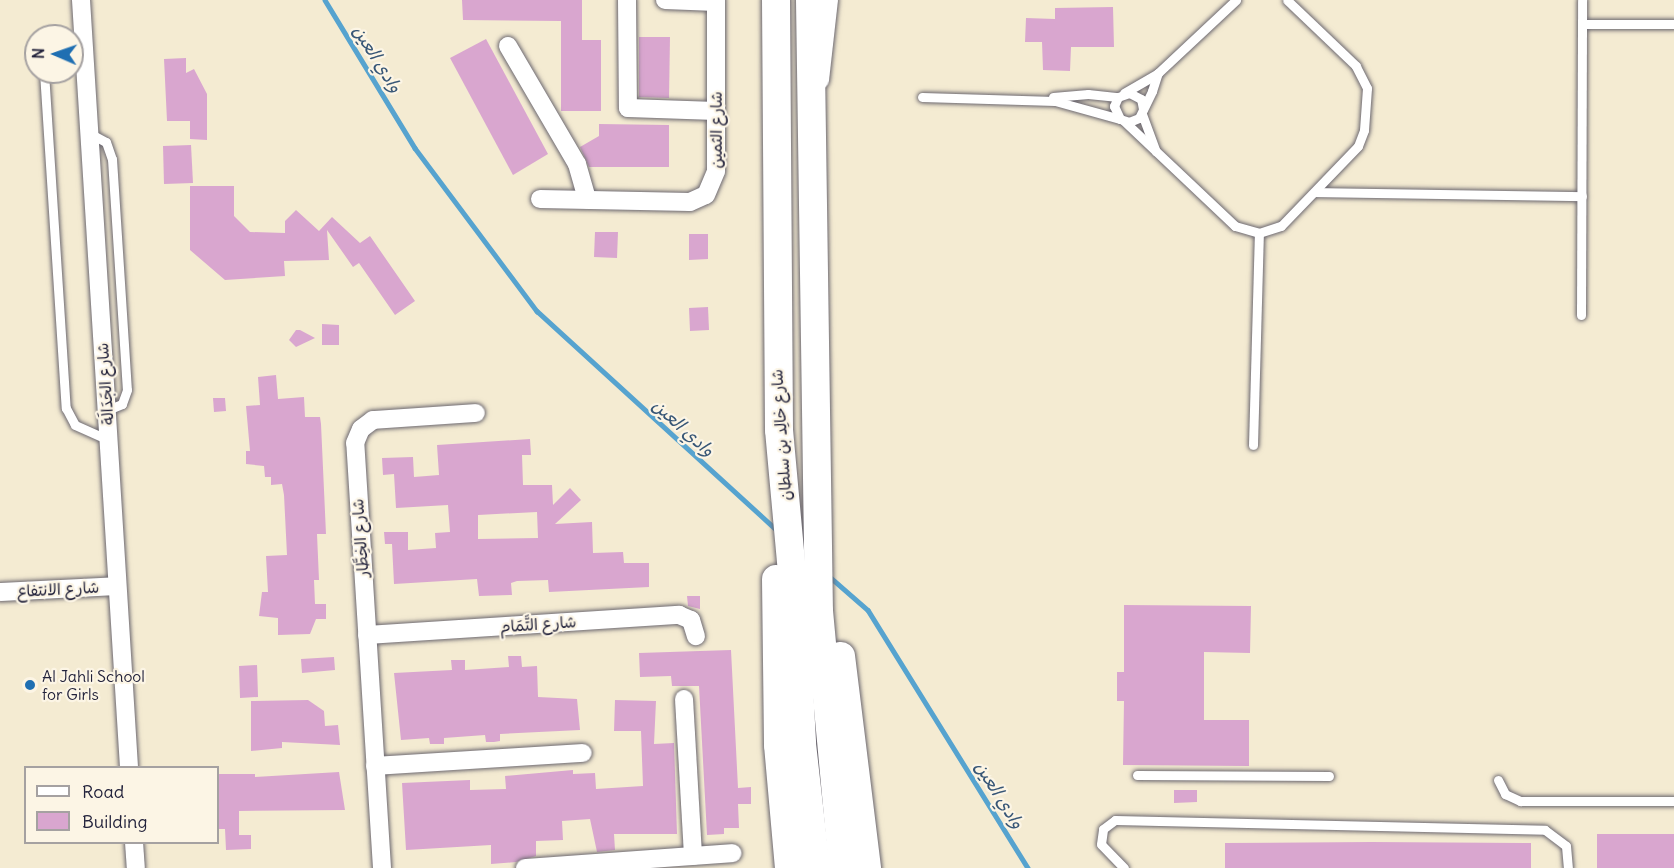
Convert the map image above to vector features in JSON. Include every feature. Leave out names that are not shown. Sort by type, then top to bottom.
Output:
[{"type":"main road","name":"شارع خالِد بن سلطان","points":[[776,0],[779,430],[794,594],[790,745],[816,868]]},
{"type":"main road","points":[[810,0],[816,430],[842,741],[843,868]]},
{"type":"main road","points":[[842,741],[867,868]]},
{"type":"main road","points":[[789,868],[790,745]]},
{"type":"street","name":"شارع الجَدَالَة","points":[[78,24],[81,0]]},
{"type":"street","points":[[627,0],[628,108],[716,111]]},
{"type":"street","name":"شارع الثمين","points":[[540,199],[690,202],[706,195],[715,180],[716,1],[665,0]]},
{"type":"street","points":[[810,126],[825,58],[829,0]]},
{"type":"street","points":[[508,46],[577,164],[587,200]]},
{"type":"street","name":"شارع الجَدَالَة","points":[[83,84],[89,133],[129,766]]},
{"type":"street","name":"شارع الخِطَّار","points":[[382,868],[357,435],[373,420],[476,413]]},
{"type":"street","name":"شارع الانتفاع","points":[[0,592],[117,586]]},
{"type":"street","name":"شارع التَّمَام","points":[[367,635],[679,615],[692,620],[696,636]]},
{"type":"street","points":[[684,699],[693,856]]},
{"type":"street","points":[[375,766],[584,753]]},
{"type":"street","points":[[134,844],[136,868]]},
{"type":"street","points":[[525,868],[732,854]]},
{"type":"lane","points":[[1236,0],[1158,73],[1121,95],[1114,111],[1228,222],[1243,230],[1259,232],[1281,226],[1358,146],[1364,129],[1366,88],[1356,66],[1287,0]]},
{"type":"lane","points":[[1581,315],[1582,0]]},
{"type":"lane","points":[[1582,24],[1674,24]]},
{"type":"lane","points":[[922,97],[1042,100],[1082,106],[1122,120],[1134,121],[1142,111],[1158,73]]},
{"type":"lane","points":[[45,84],[66,408],[75,425],[109,440]]},
{"type":"lane","points":[[1042,100],[1080,94],[1138,96],[1156,152]]},
{"type":"lane","points":[[1315,192],[1582,196]]},
{"type":"lane","points":[[1253,445],[1259,232]]},
{"type":"lane","points":[[1137,775],[1329,776]]},
{"type":"lane","points":[[1498,780],[1506,794],[1520,801],[1674,801]]},
{"type":"lane","points":[[1124,868],[1101,844],[1103,829],[1115,820],[1545,830],[1566,846],[1568,868]]},
{"type":"building","points":[[462,0],[582,0],[582,40],[601,40],[601,111],[561,111],[561,21],[463,20]]},
{"type":"building","points":[[1113,7],[1114,47],[1071,47],[1070,71],[1043,70],[1042,42],[1025,42],[1026,18],[1055,19],[1055,8]]},
{"type":"building","points":[[639,37],[670,37],[669,98],[639,97]]},
{"type":"building","points":[[486,39],[548,154],[513,175],[450,58]]},
{"type":"building","points":[[186,58],[186,73],[194,69],[207,94],[207,140],[190,139],[190,121],[167,121],[164,59]]},
{"type":"building","points":[[599,124],[669,125],[669,167],[589,167],[580,147],[599,136]]},
{"type":"building","points":[[191,145],[193,183],[164,184],[163,146]]},
{"type":"building","points":[[190,186],[234,186],[234,216],[250,232],[285,233],[285,221],[296,210],[319,231],[332,217],[360,243],[370,236],[415,301],[395,315],[359,263],[353,267],[327,230],[329,260],[284,261],[285,276],[225,280],[190,250]]},
{"type":"building","points":[[595,232],[618,232],[617,258],[594,257]]},
{"type":"building","points":[[689,234],[708,234],[708,259],[689,260]]},
{"type":"building","points":[[708,307],[709,330],[690,331],[689,308]]},
{"type":"building","points":[[322,324],[339,325],[339,345],[322,345]]},
{"type":"building","points":[[296,330],[315,338],[296,347],[289,340]]},
{"type":"building","points":[[276,375],[278,399],[304,397],[305,417],[320,417],[321,424],[326,534],[317,534],[319,580],[314,580],[315,604],[326,604],[326,619],[316,619],[310,634],[278,635],[278,618],[259,616],[262,592],[268,592],[266,556],[287,555],[284,495],[282,484],[271,485],[271,477],[265,477],[264,466],[246,464],[246,451],[250,451],[246,406],[260,405],[258,377]]},
{"type":"building","points":[[213,398],[225,398],[226,411],[214,412]]},
{"type":"building","points":[[530,439],[531,455],[522,455],[523,485],[552,485],[553,505],[570,488],[581,500],[555,524],[592,522],[593,553],[623,552],[624,563],[649,563],[649,587],[549,592],[548,580],[517,581],[511,583],[512,595],[479,596],[477,579],[394,584],[392,544],[385,544],[384,532],[408,532],[408,550],[436,548],[435,533],[450,532],[448,505],[396,508],[394,474],[383,475],[382,458],[413,457],[414,477],[439,475],[437,445]],"holes":[[[537,512],[538,538],[478,539],[478,515]]]},
{"type":"building","points":[[687,596],[700,596],[700,609],[688,606]]},
{"type":"building","points":[[1124,605],[1251,606],[1250,653],[1204,652],[1204,720],[1249,720],[1249,766],[1123,765],[1124,701],[1117,701],[1117,672],[1124,672]]},
{"type":"building","points":[[731,650],[738,788],[751,787],[751,804],[738,804],[739,828],[724,828],[724,834],[707,835],[699,686],[672,686],[671,676],[640,677],[639,653]]},
{"type":"building","points":[[508,656],[521,656],[522,667],[537,666],[538,697],[577,699],[580,730],[500,734],[500,741],[494,742],[486,742],[485,735],[444,738],[444,744],[430,744],[429,738],[401,740],[394,673],[452,670],[451,660],[465,660],[465,670],[509,667]]},
{"type":"building","points":[[334,657],[335,670],[302,673],[301,659]]},
{"type":"building","points":[[257,665],[258,697],[240,698],[239,666]]},
{"type":"building","points":[[308,700],[324,711],[325,726],[338,725],[340,745],[282,742],[282,748],[251,751],[251,701]]},
{"type":"building","points":[[615,700],[656,701],[654,744],[674,743],[677,834],[614,834],[615,850],[597,852],[590,819],[562,821],[563,840],[536,841],[536,856],[516,862],[491,864],[491,845],[406,850],[402,783],[470,780],[470,790],[506,789],[505,776],[573,770],[573,774],[595,773],[596,789],[643,786],[641,731],[614,731]]},
{"type":"building","points":[[339,772],[345,810],[239,811],[239,835],[251,835],[251,849],[226,850],[225,829],[219,829],[219,774],[255,774],[255,777]]},
{"type":"building","points":[[1174,790],[1197,790],[1197,802],[1174,803]]},
{"type":"building","points":[[1597,834],[1674,834],[1674,868],[1597,868]]},
{"type":"building","points":[[1225,843],[1531,843],[1531,868],[1225,868]]},
{"type":"waterway","name":"وادي العين","points":[[325,0],[415,148],[537,311],[776,529]]},
{"type":"waterway","name":"وادي العين","points":[[830,577],[868,610],[1028,868]]},
{"type":"place","name":"Al Jahli School for Girls","points":[[30,685]]}]
